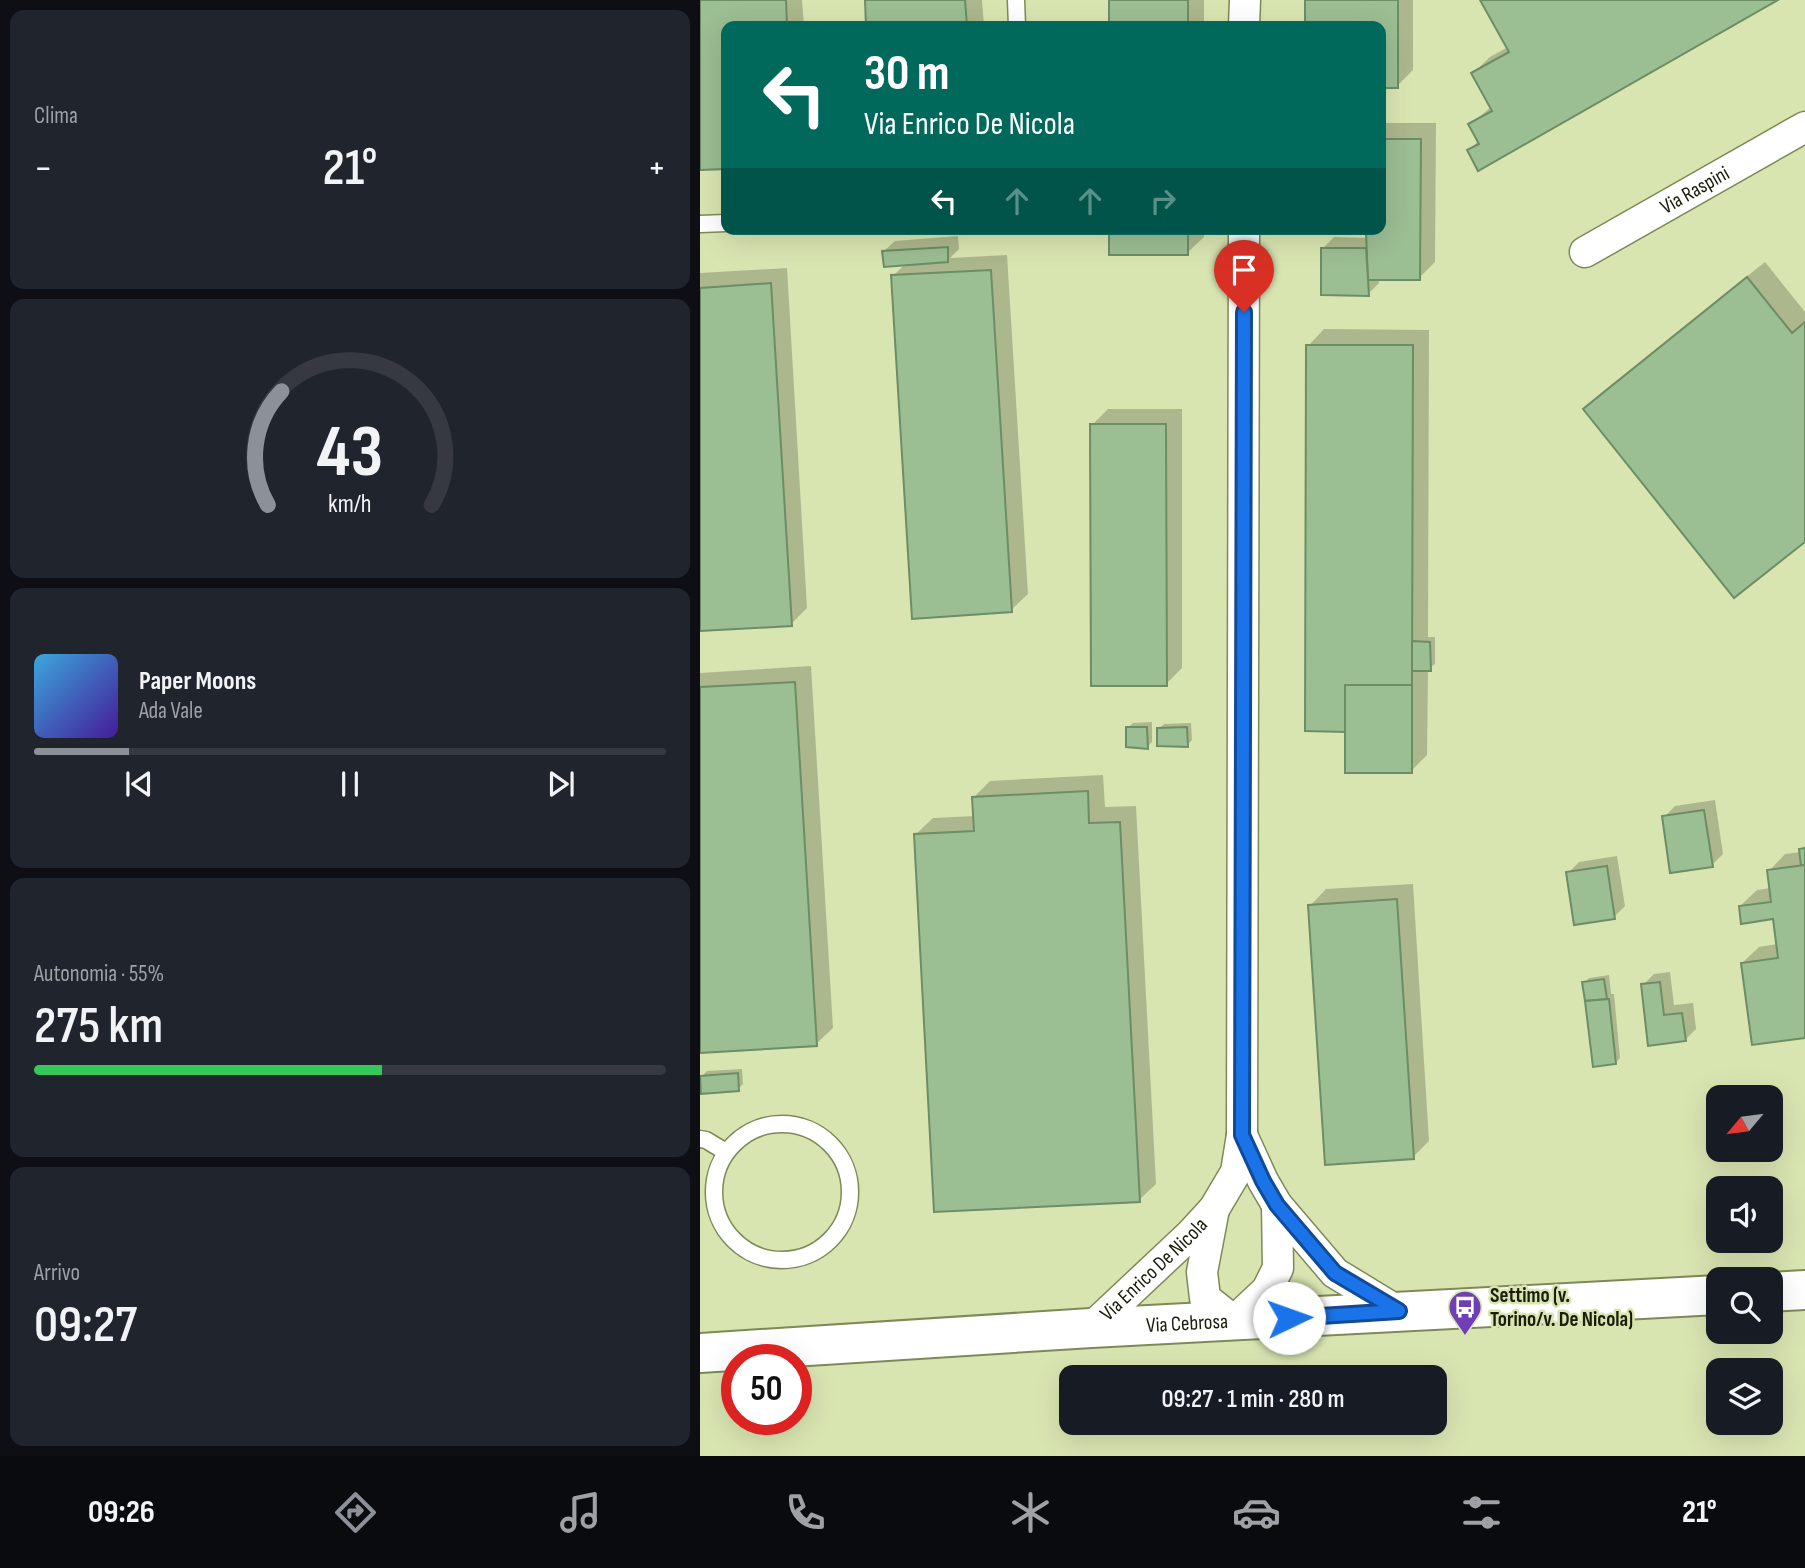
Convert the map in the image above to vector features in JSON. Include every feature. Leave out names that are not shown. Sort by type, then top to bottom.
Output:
[{"type":"main road","points":[[1783,1291],[1805,1290]]},
{"type":"main road","name":"Via Cebrosa","points":[[700,1353],[1091,1328],[1706,1296]]},
{"type":"street","points":[[1244,21],[1245,0]]},
{"type":"street","name":"Via Raspini","points":[[1585,251],[1805,127]]},
{"type":"street","name":"Via Enrico De Nicola","points":[[1091,1328],[1214,1209],[1236,1172],[1242,1135],[1244,235]]},
{"type":"street","name":"Via Enrico De Nicola","points":[[1242,1135],[1277,1205],[1335,1273],[1399,1311]]},
{"type":"street","name":"Via Enrico De Nicola","points":[[1214,1209],[1202,1272],[1205,1298],[1234,1321],[1267,1290],[1278,1268],[1277,1205]]},
{"type":"lane","points":[[1016,0],[1017,21]]},
{"type":"lane","points":[[700,224],[721,223]]},
{"type":"lane","points":[[780,1123],[800,1125],[819,1134],[835,1148],[846,1166],[851,1186],[849,1208],[841,1227],[827,1244],[808,1255],[787,1260],[765,1258],[745,1250],[728,1235],[717,1215],[713,1193],[716,1171],[726,1152],[741,1136],[759,1127],[780,1123]]},
{"type":"lane","points":[[700,1139],[726,1152]]},
{"type":"building","points":[[700,0],[786,0],[787,21],[721,21],[721,169],[700,170]]},
{"type":"building","points":[[865,0],[965,0],[967,21],[866,21]]},
{"type":"building","points":[[1109,0],[1188,0],[1188,21],[1109,21]]},
{"type":"building","points":[[1305,0],[1398,0],[1398,88],[1386,88],[1386,21],[1305,21]]},
{"type":"building","points":[[1480,0],[1778,0],[1478,171],[1467,150],[1479,144],[1468,124],[1492,111],[1471,73],[1509,52]]},
{"type":"building","points":[[1386,139],[1421,139],[1420,280],[1368,280],[1366,235],[1386,235]]},
{"type":"building","points":[[1109,235],[1188,235],[1188,255],[1109,255]]},
{"type":"building","points":[[948,247],[948,262],[884,267],[882,251]]},
{"type":"building","points":[[1321,248],[1366,248],[1369,296],[1321,295]]},
{"type":"building","points":[[991,270],[1012,612],[912,619],[891,275]]},
{"type":"building","points":[[1747,277],[1792,333],[1805,322],[1805,542],[1734,598],[1583,409]]},
{"type":"building","points":[[771,283],[792,626],[700,631],[700,288]]},
{"type":"building","points":[[1306,345],[1413,345],[1412,685],[1345,685],[1345,732],[1305,731]]},
{"type":"building","points":[[1090,424],[1166,424],[1167,686],[1091,686]]},
{"type":"building","points":[[1412,641],[1430,642],[1431,671],[1412,671]]},
{"type":"building","points":[[795,682],[817,1046],[700,1053],[700,687]]},
{"type":"building","points":[[1345,685],[1412,685],[1412,773],[1345,773]]},
{"type":"building","points":[[1126,727],[1147,727],[1148,749],[1126,747]]},
{"type":"building","points":[[1187,727],[1188,747],[1157,746],[1157,728]]},
{"type":"building","points":[[1088,791],[1089,823],[1120,822],[1140,1202],[934,1212],[914,834],[974,831],[972,797]]},
{"type":"building","points":[[1704,810],[1713,867],[1670,873],[1662,816]]},
{"type":"building","points":[[1805,848],[1805,865],[1801,866],[1799,849]]},
{"type":"building","points":[[1805,865],[1805,1038],[1752,1045],[1741,963],[1778,958],[1773,919],[1741,924],[1739,906],[1771,902],[1767,870]]},
{"type":"building","points":[[1607,866],[1615,919],[1574,925],[1566,872]]},
{"type":"building","points":[[1397,899],[1414,1159],[1325,1165],[1308,905]]},
{"type":"building","points":[[1604,979],[1607,999],[1585,1001],[1582,982]]},
{"type":"building","points":[[1660,982],[1664,1015],[1682,1013],[1686,1041],[1648,1046],[1641,984]]},
{"type":"building","points":[[1609,999],[1616,1064],[1593,1067],[1585,1001]]},
{"type":"building","points":[[738,1073],[739,1091],[701,1094],[700,1076]]},
{"type":"place","name":"Settimo (v. Torino/v. De Nicola)","points":[[1465,1337]]},
{"type":"route","points":[[1244,312],[1242,1135],[1277,1205],[1335,1273],[1399,1311],[1289,1318]]}]
